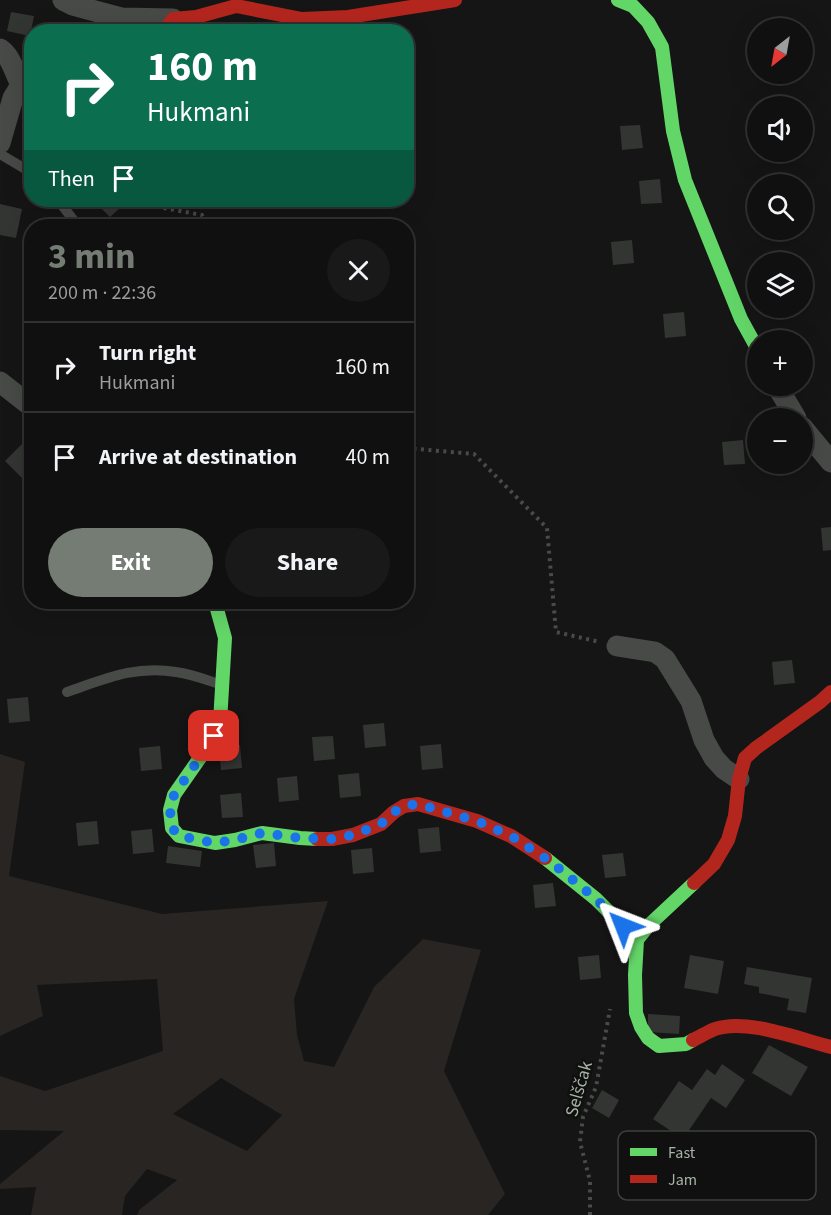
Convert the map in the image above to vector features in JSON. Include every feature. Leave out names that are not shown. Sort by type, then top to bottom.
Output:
[{"type":"street","points":[[63,0],[73,5],[121,18],[162,24]]},
{"type":"street","points":[[172,24],[236,3],[302,19],[348,17],[455,0]]},
{"type":"street","points":[[618,0],[633,6],[648,22],[662,47],[673,131],[685,180],[747,330]]},
{"type":"street","points":[[0,49],[14,67],[24,87]]},
{"type":"street","points":[[0,144],[13,98],[24,92]]},
{"type":"street","points":[[0,382],[24,401]]},
{"type":"street","points":[[813,440],[831,462]]},
{"type":"street","points":[[217,609],[225,638],[220,722],[204,752],[174,795],[170,810],[172,828],[179,836],[215,843],[262,833],[332,839],[362,832],[381,824],[404,806],[418,804],[477,821],[511,836],[551,862],[596,899],[637,940]]},
{"type":"street","points":[[617,646],[655,652],[665,658],[691,701],[704,741],[714,758],[724,769],[739,779]]},
{"type":"street","points":[[831,692],[745,758],[739,779],[735,816],[728,840],[714,864],[649,925],[637,940],[635,975],[636,1013],[648,1038],[659,1046],[686,1044],[715,1029],[751,1026],[831,1047]]},
{"type":"lane","points":[[0,154],[24,168]]},
{"type":"lane","points":[[63,207],[73,219]]},
{"type":"lane","points":[[66,692],[134,671],[155,669],[178,672],[222,685]]},
{"type":"path","points":[[158,207],[202,215],[204,219]]},
{"type":"path","points":[[414,449],[474,454],[547,528],[556,632],[617,646]]},
{"type":"path","name":"Selščak","points":[[590,1215],[590,1181],[580,1142],[583,1117],[596,1087],[610,1006]]},
{"type":"shaded area","points":[[0,754],[25,762],[9,876],[162,914],[328,901],[294,999],[297,1035],[304,1061],[334,1067],[374,987],[423,939],[481,950],[444,1071],[505,1194],[488,1215],[137,1215],[139,1210],[177,1180],[147,1169],[125,1196],[122,1215],[31,1215],[36,1187],[0,1189],[0,1184],[64,1131],[0,1130],[0,1076],[45,1091],[163,1051],[157,979],[37,985],[43,1016],[0,1036]],"holes":[[[221,1078],[282,1115],[247,1151],[173,1114]]]},
{"type":"building","points":[[11,12],[34,16],[32,24],[24,24],[24,35],[7,31]]},
{"type":"building","points":[[640,125],[643,148],[622,150],[620,126]]},
{"type":"building","points":[[660,179],[662,203],[641,204],[639,181]]},
{"type":"building","points":[[0,204],[22,209],[16,238],[0,235]]},
{"type":"building","points":[[100,207],[121,207],[110,217]]},
{"type":"building","points":[[632,240],[634,263],[613,265],[611,242]]},
{"type":"building","points":[[684,312],[686,336],[665,338],[663,314]]},
{"type":"building","points":[[743,440],[745,464],[724,465],[722,442]]},
{"type":"building","points":[[24,442],[24,480],[5,461]]},
{"type":"building","points":[[831,527],[831,550],[823,551],[821,528]]},
{"type":"building","points":[[792,660],[795,683],[774,685],[772,662]]},
{"type":"building","points":[[28,697],[30,721],[9,723],[7,699]]},
{"type":"building","points":[[384,723],[386,746],[365,748],[363,725]]},
{"type":"building","points":[[333,736],[335,759],[314,761],[312,737]]},
{"type":"building","points":[[441,744],[443,768],[422,770],[420,746]]},
{"type":"building","points":[[240,745],[242,768],[221,770],[219,747]]},
{"type":"building","points":[[160,746],[162,769],[141,771],[139,748]]},
{"type":"building","points":[[359,773],[361,796],[340,798],[338,775]]},
{"type":"building","points":[[297,776],[299,800],[279,802],[277,778]]},
{"type":"building","points":[[241,793],[243,817],[222,818],[220,795]]},
{"type":"building","points":[[97,821],[99,844],[78,846],[76,823]]},
{"type":"building","points":[[439,827],[441,851],[420,853],[418,829]]},
{"type":"building","points":[[152,829],[154,852],[133,854],[131,831]]},
{"type":"building","points":[[274,843],[276,866],[256,868],[253,845]]},
{"type":"building","points":[[168,846],[202,851],[200,867],[166,863]]},
{"type":"building","points":[[372,848],[374,872],[353,874],[351,850]]},
{"type":"building","points":[[623,853],[626,876],[605,878],[602,855]]},
{"type":"building","points":[[553,883],[556,906],[535,908],[533,885]]},
{"type":"building","points":[[599,955],[601,978],[580,980],[578,957]]},
{"type":"building","points":[[690,955],[724,961],[718,994],[684,988]]},
{"type":"building","points":[[747,967],[812,978],[806,1013],[787,1010],[789,999],[759,993],[759,987],[744,984]]},
{"type":"building","points":[[648,1014],[680,1016],[679,1034],[648,1032]]},
{"type":"building","points":[[769,1045],[808,1067],[791,1096],[752,1073]]},
{"type":"building","points":[[722,1064],[745,1080],[726,1108],[711,1098],[688,1131],[671,1131],[653,1119],[679,1081],[692,1090],[707,1069],[715,1075]]},
{"type":"building","points":[[602,1090],[619,1100],[609,1118],[592,1108]]},
{"type":"traffic: fast","points":[[618,0],[633,6],[648,22],[662,47],[673,131],[685,180],[747,330]]},
{"type":"traffic: fast","points":[[217,609],[225,638],[220,722],[204,752],[174,795],[170,810],[172,828],[179,836],[215,843],[262,833],[317,839]]},
{"type":"traffic: fast","points":[[545,858],[596,899],[637,940]]},
{"type":"traffic: fast","points":[[693,1040],[686,1044],[659,1046],[648,1038],[636,1013],[635,975],[637,940],[649,925],[694,883]]},
{"type":"traffic: jam","points":[[170,24],[173,19],[196,17],[236,6],[302,19],[348,17],[455,0]]},
{"type":"traffic: jam","points":[[694,883],[714,864],[728,840],[735,816],[739,779],[745,758],[831,692]]},
{"type":"traffic: jam","points":[[317,839],[353,835],[381,824],[404,806],[418,804],[477,821],[511,836],[545,858]]},
{"type":"traffic: jam","points":[[693,1040],[715,1029],[742,1026],[773,1031],[831,1047]]},
{"type":"route","points":[[214,736],[174,795],[170,810],[172,828],[179,836],[215,843],[262,833],[332,839],[353,835],[381,824],[404,806],[418,804],[477,821],[511,836],[551,862],[596,899],[623,926]]}]
